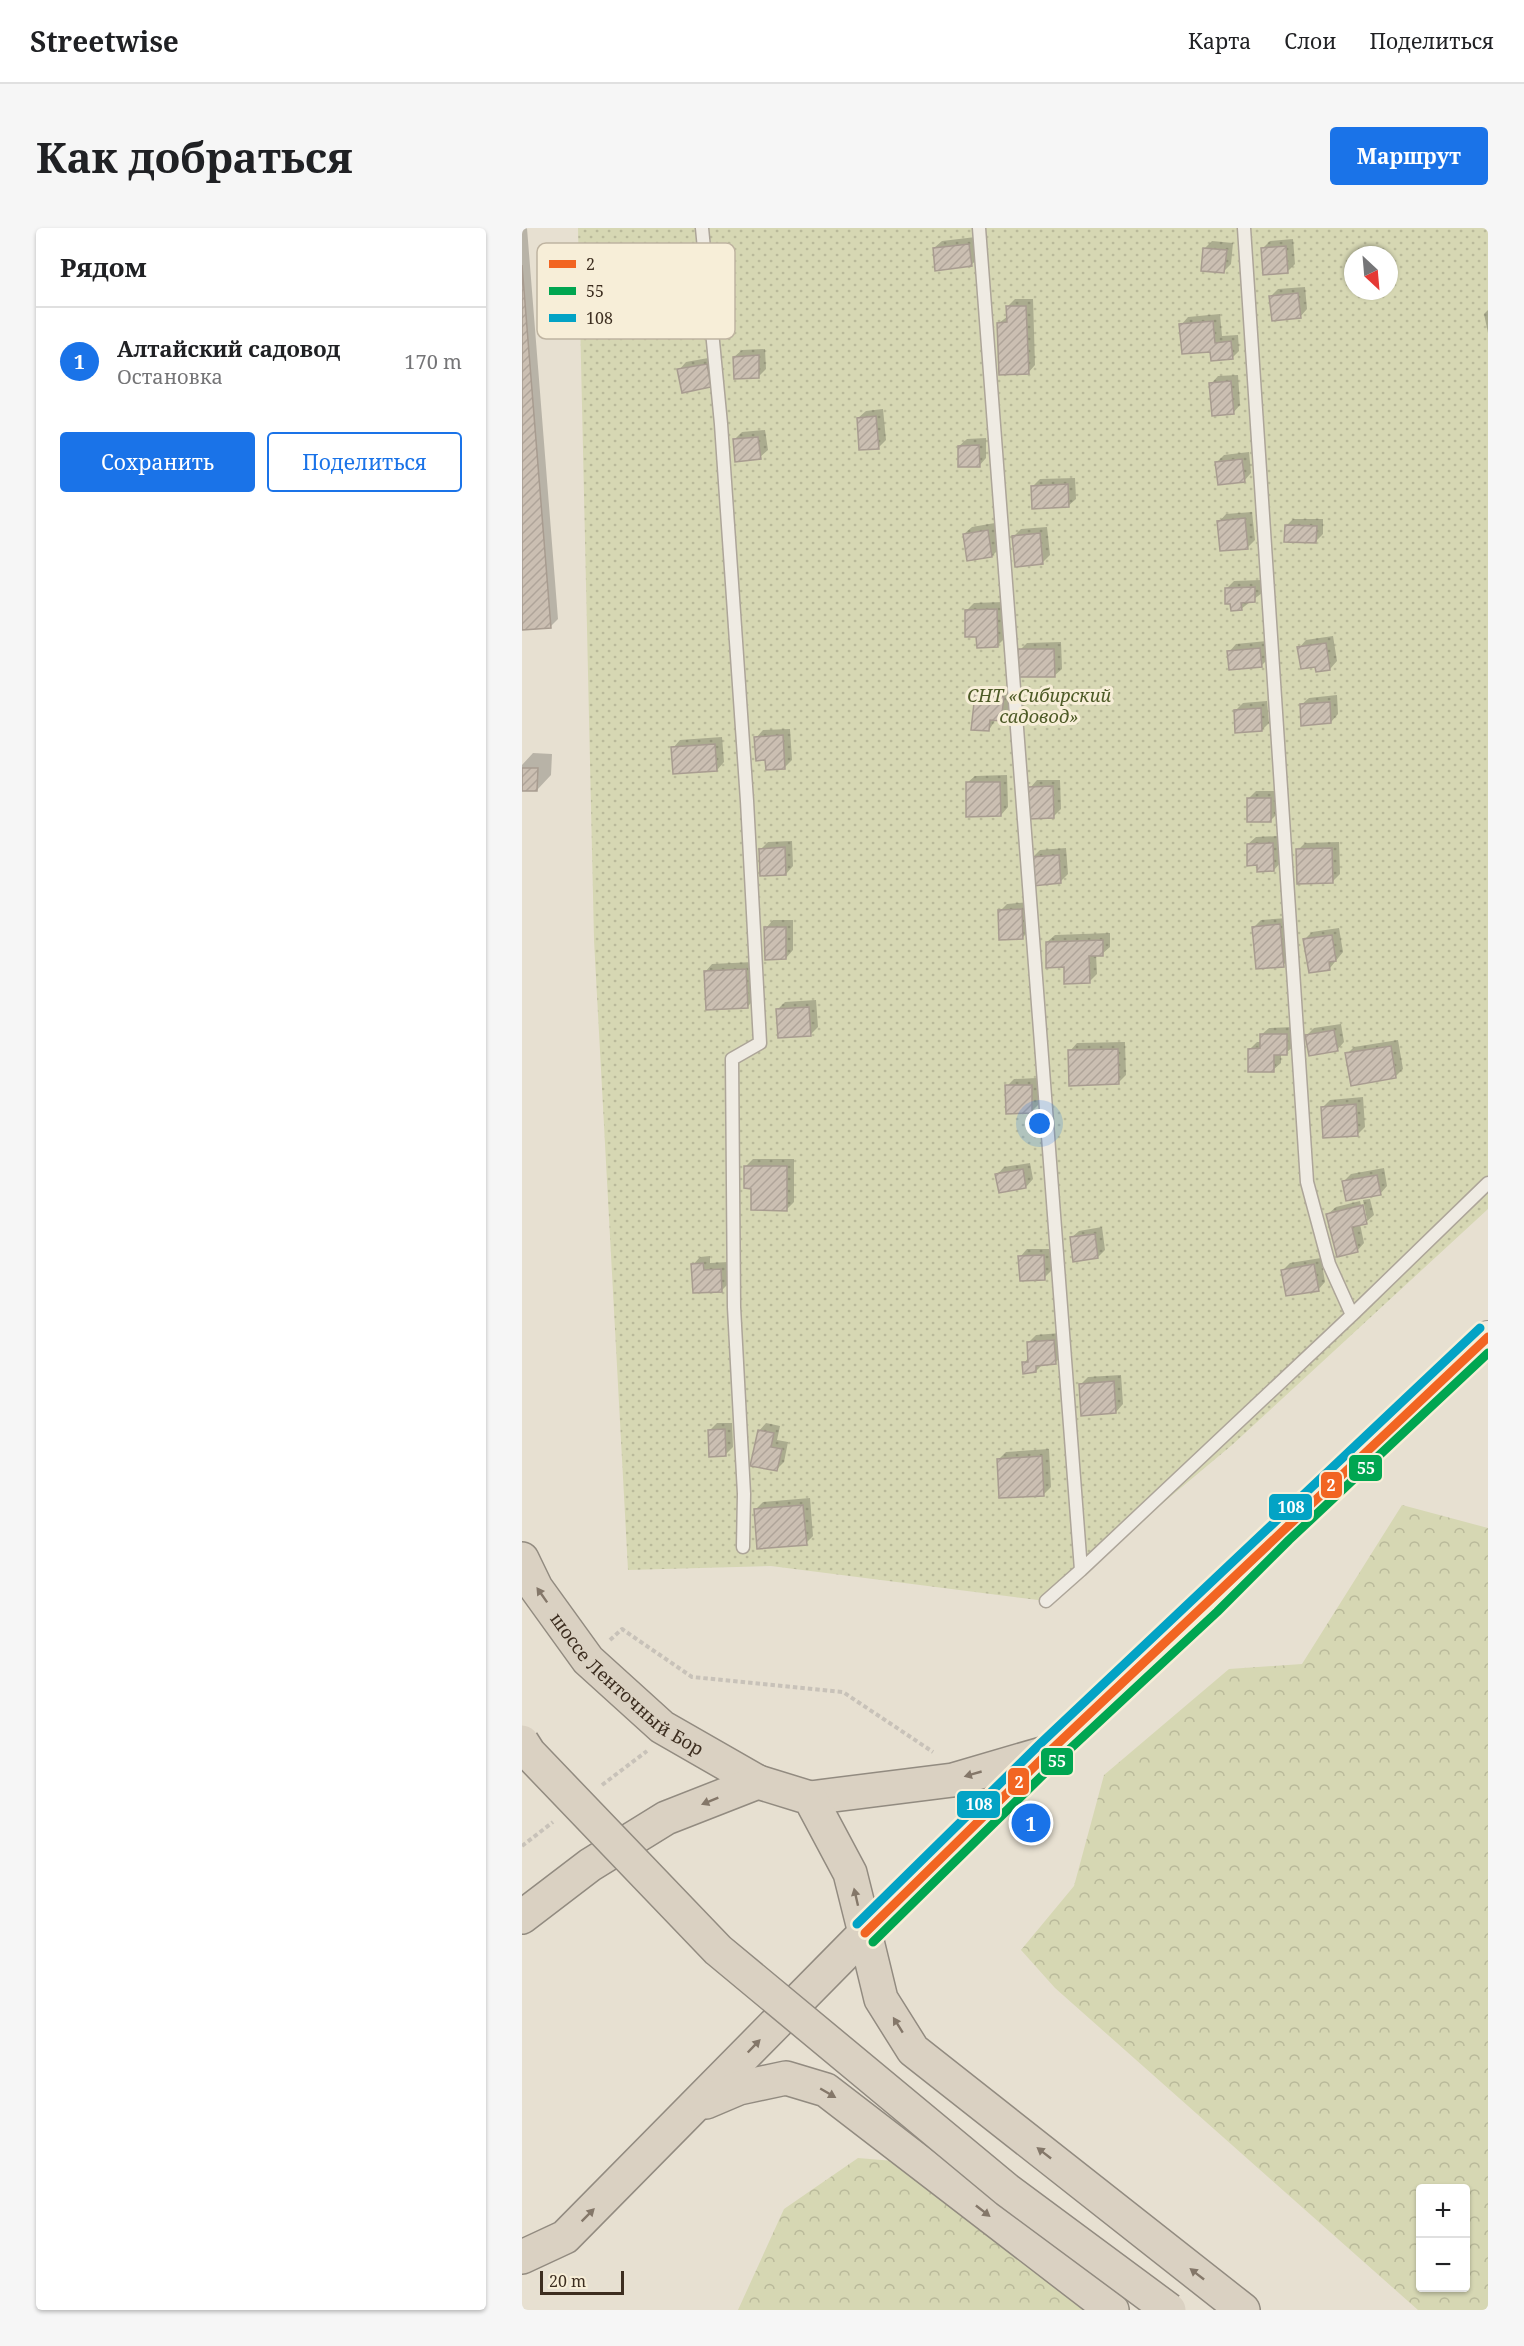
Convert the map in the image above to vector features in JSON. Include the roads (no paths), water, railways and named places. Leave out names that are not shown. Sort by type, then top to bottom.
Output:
[{"type":"highway","name":"шоссе Ленточный Бор","points":[[522,1560],[536,1588],[588,1660],[662,1727],[758,1782],[810,1798]]},
{"type":"highway","points":[[522,1742],[529,1753],[718,1950],[1007,2190],[1169,2310]]},
{"type":"highway","points":[[1049,1752],[953,1780],[810,1798],[850,1873],[881,1999],[913,2050],[1243,2310]]},
{"type":"highway","points":[[522,1917],[590,1865],[666,1818],[758,1782]]},
{"type":"highway","points":[[522,2282],[865,1933]]},
{"type":"highway","points":[[693,2108],[739,2088],[786,2078],[826,2090],[1112,2310]]},
{"type":"highway","points":[[522,2257],[565,2237]]},
{"type":"main road","points":[[865,1933],[1049,1752],[1488,1337]]},
{"type":"lane","points":[[702,228],[703,243]]},
{"type":"lane","points":[[979,228],[1081,1570]]},
{"type":"lane","points":[[1244,228],[1308,1182],[1329,1264],[1352,1315]]},
{"type":"lane","points":[[713,339],[722,435],[747,801],[760,1043],[732,1059],[734,1307],[744,1494],[743,1547]]},
{"type":"lane","points":[[1046,1601],[1352,1315],[1488,1183]]},
{"type":"place","name":"Алтайский садовод","points":[[1031,1823]]},
{"type":"park label","name":"СНТ «Сибирский садовод»","points":[[1039,705]]}]
